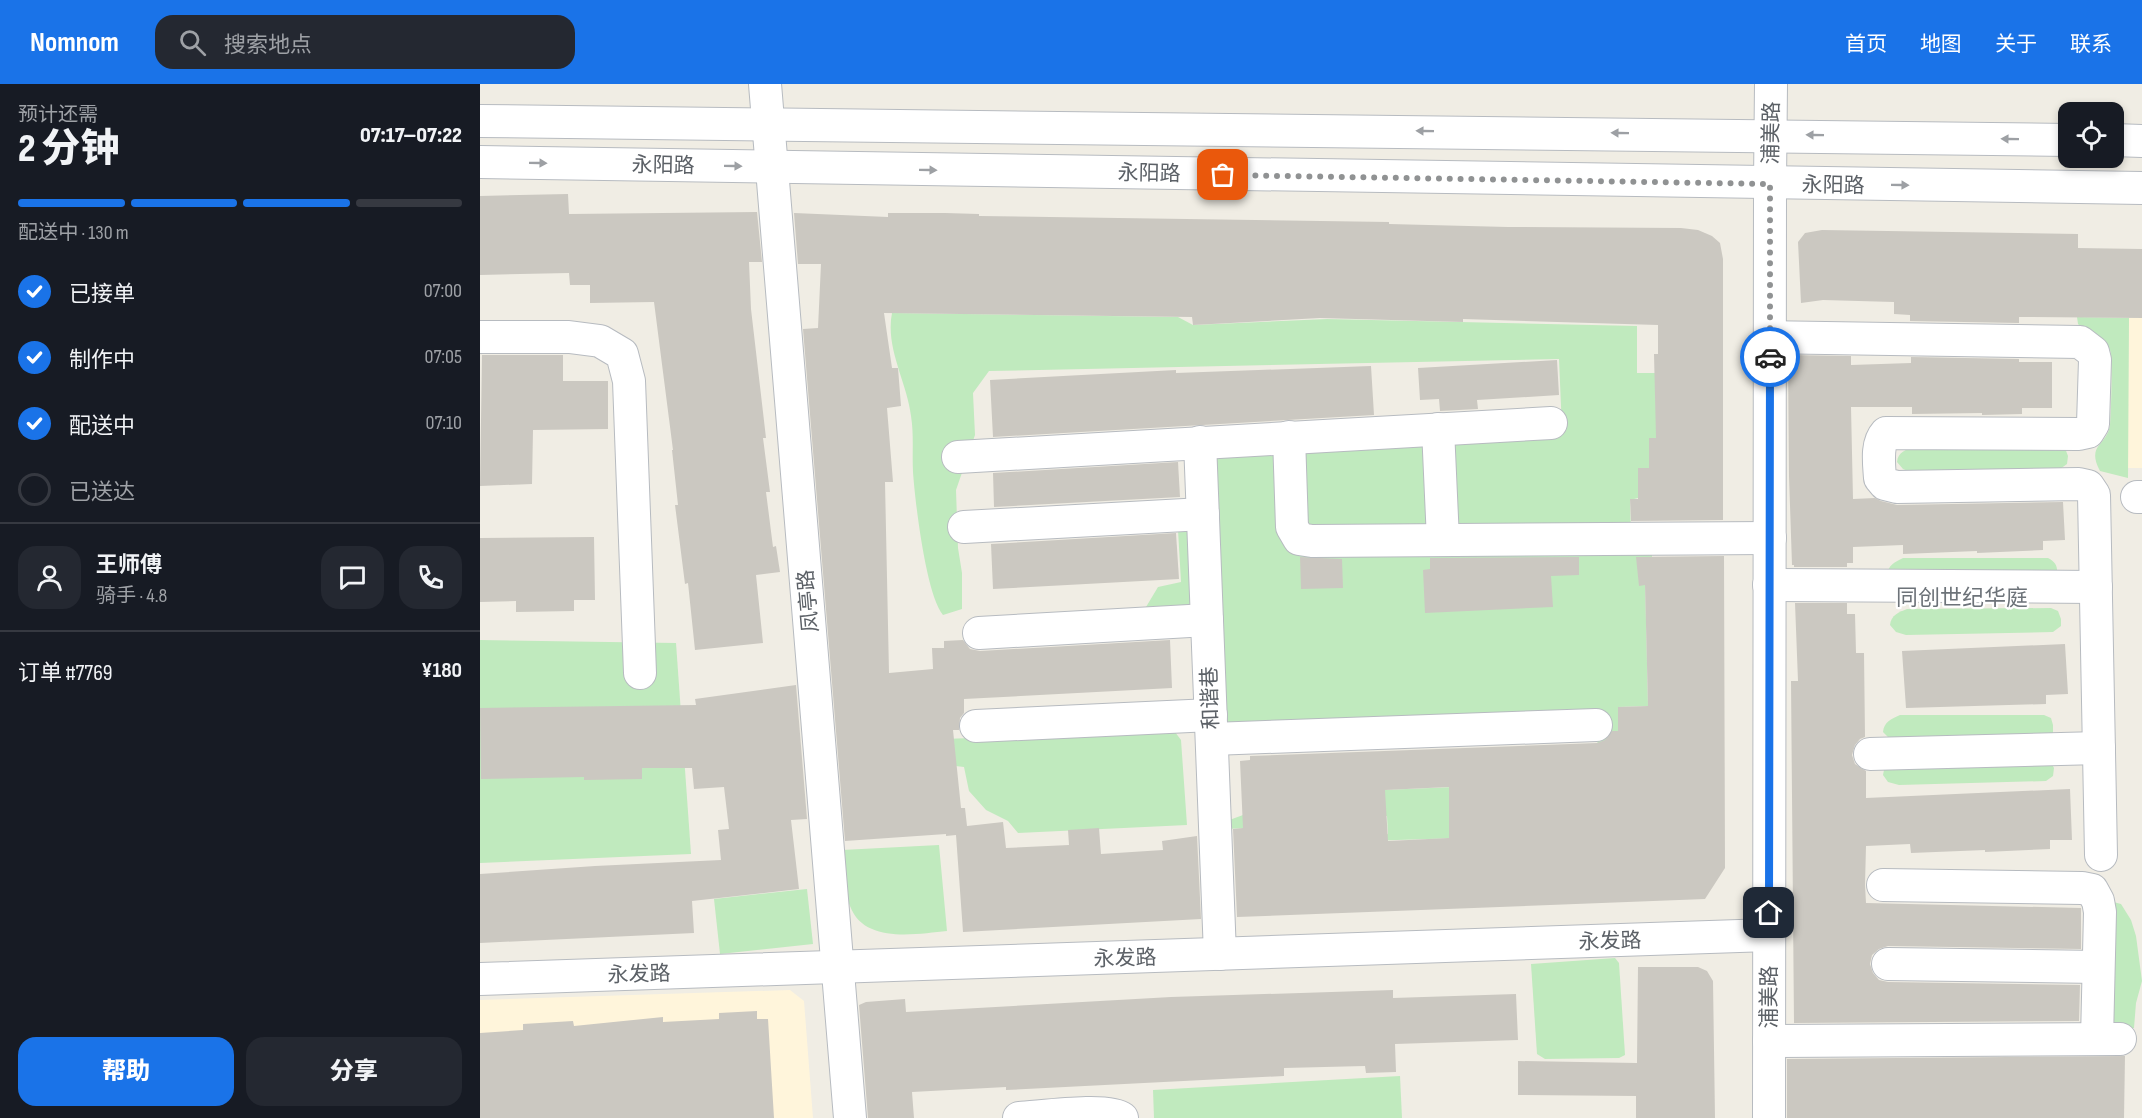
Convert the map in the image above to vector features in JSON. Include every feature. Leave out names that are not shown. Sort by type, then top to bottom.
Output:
[{"type":"street","name":"凤亭路","points":[[765,84],[850,1118]]},
{"type":"street","name":"浦美路","points":[[1769,1118],[1771,84]]},
{"type":"street","name":"永阳路","points":[[480,121],[2058,140]]},
{"type":"street","points":[[2124,140],[2142,141]]},
{"type":"street","name":"永阳路","points":[[480,162],[1770,184],[2142,188]]},
{"type":"street","points":[[480,337],[569,337],[600,341],[622,354],[629,381],[640,673]]},
{"type":"street","points":[[1770,337],[2080,342],[2093,351],[2095,360],[2093,424],[2088,432],[2079,434],[1886,433],[1881,438],[1879,455],[1880,478],[1885,484],[1897,487],[2079,484],[2088,486],[2094,495],[2101,855]]},
{"type":"street","points":[[958,457],[1551,423]]},
{"type":"street","points":[[1438,429],[1443,540]]},
{"type":"street","points":[[2079,434],[2079,484]]},
{"type":"street","points":[[1289,437],[1292,527],[1299,538],[1312,541],[1770,538]]},
{"type":"street","name":"和谐巷","points":[[1200,442],[1220,954]]},
{"type":"street","points":[[964,526],[1203,514]]},
{"type":"street","points":[[1769,585],[2096,587]]},
{"type":"street","points":[[979,633],[1207,620]]},
{"type":"street","points":[[976,726],[1596,725]]},
{"type":"street","points":[[1870,754],[2099,748]]},
{"type":"street","points":[[1769,1041],[2109,1039],[2098,967],[2100,912],[2098,901],[2092,890],[1883,885]]},
{"type":"street","name":"永发路","points":[[480,978],[838,968],[1769,935]]},
{"type":"street","points":[[1887,964],[2098,967]]},
{"type":"street","points":[[1019,1118],[1098,1113],[1118,1115],[1122,1118]]},
{"type":"shaded area","points":[[2129,318],[2142,318],[2142,468],[2127,468]]},
{"type":"shaded area","points":[[790,990],[804,1001],[813,1118],[480,1118],[480,1000]]},
{"type":"green space","points":[[892,313],[1178,317],[1193,325],[1327,319],[1637,326],[1637,373],[1657,373],[1656,438],[1649,468],[1638,469],[1638,498],[1630,500],[1631,533],[1652,532],[1652,576],[1645,579],[1648,706],[1618,707],[1619,737],[1606,833],[1337,842],[1388,834],[1387,816],[1335,819],[1293,826],[1225,829],[1224,822],[1243,815],[1264,795],[1599,781],[1597,731],[1578,709],[1213,724],[1202,445],[1562,430],[1559,359],[989,371],[973,393],[975,435],[956,490],[958,548],[962,573],[962,609],[943,615],[931,588],[922,547],[914,486],[911,416],[891,339]]},
{"type":"green space","points":[[2077,317],[2129,318],[2128,478],[2100,471],[2096,462],[2096,450],[2110,425],[2111,355],[2107,345],[2078,324]]},
{"type":"green space","points":[[1914,446],[2065,448],[2068,456],[2067,464],[2060,469],[1913,473],[1903,469],[1897,462],[1905,450]]},
{"type":"green space","points":[[1189,529],[1193,575],[1189,610],[1146,607],[1158,587],[1181,582],[1178,530]]},
{"type":"green space","points":[[1903,558],[2048,558],[2056,565],[2057,576],[1887,575],[1890,566]]},
{"type":"green space","points":[[2051,608],[2058,611],[2061,619],[2061,626],[2053,632],[1906,635],[1896,632],[1890,625],[1894,616],[1907,609]]},
{"type":"green space","points":[[480,640],[676,643],[691,854],[480,863]]},
{"type":"green space","points":[[1900,715],[2044,715],[2051,718],[2053,733],[2046,738],[1889,738],[1883,732],[1886,723]]},
{"type":"green space","points":[[1175,732],[1181,740],[1187,825],[1018,833],[1008,821],[986,810],[969,791],[964,767],[947,765],[944,739]]},
{"type":"green space","points":[[2050,761],[2054,768],[2053,776],[2046,781],[1899,785],[1888,782],[1883,775],[1889,763]]},
{"type":"green space","points":[[939,845],[947,931],[892,934],[867,926],[857,918],[848,900],[842,850]]},
{"type":"green space","points":[[807,889],[813,944],[720,954],[714,899]]},
{"type":"green space","points":[[2102,899],[2121,904],[2131,920],[2136,936],[2142,981],[2136,1003],[2134,1028],[2115,1028],[2103,1023]]},
{"type":"green space","points":[[1615,958],[1619,963],[1625,1055],[1619,1058],[1545,1059],[1537,1054],[1531,964]]},
{"type":"green space","points":[[1400,1076],[1402,1118],[1154,1118],[1153,1090]]},
{"type":"building","points":[[568,194],[569,214],[757,212],[762,262],[749,262],[751,309],[766,438],[763,438],[770,492],[766,492],[773,547],[776,546],[780,572],[756,575],[763,643],[695,650],[688,583],[685,584],[675,505],[678,505],[673,450],[654,302],[590,303],[590,285],[570,285],[569,273],[480,275],[480,196]]},
{"type":"building","points":[[794,213],[888,217],[888,213],[945,213],[979,214],[979,216],[1389,222],[1389,224],[1698,230],[1712,236],[1720,243],[1723,259],[1723,520],[1631,521],[1630,499],[1638,499],[1638,468],[1649,468],[1649,438],[1656,438],[1654,354],[1658,354],[1658,325],[1463,319],[1463,322],[1320,318],[1193,325],[1192,317],[884,313],[892,368],[898,368],[901,406],[887,408],[893,482],[885,482],[889,673],[933,669],[932,648],[944,648],[944,641],[963,640],[970,649],[980,651],[1170,640],[1172,688],[964,699],[964,713],[960,718],[959,730],[953,730],[961,808],[965,808],[967,826],[1003,822],[1006,848],[1069,845],[1068,830],[1099,828],[1101,854],[1163,850],[1162,841],[1197,836],[1201,919],[963,932],[956,835],[845,841],[803,329],[818,328],[821,264],[798,264]]},
{"type":"building","points":[[1822,230],[2078,234],[2078,248],[2142,249],[2142,318],[2019,317],[2019,323],[1910,321],[1910,315],[1894,314],[1894,302],[1823,300],[1801,303],[1798,242],[1805,233]]},
{"type":"building","points":[[482,355],[563,355],[563,381],[608,381],[608,429],[533,430],[532,484],[480,486]]},
{"type":"building","points":[[1788,355],[1851,356],[1851,365],[1911,363],[1911,357],[2019,359],[2019,362],[2052,362],[2052,408],[2022,408],[2022,414],[1982,415],[1982,413],[1912,414],[1912,407],[1851,407],[1853,499],[1875,498],[1897,505],[2063,502],[2065,540],[2043,541],[2043,550],[1977,553],[1977,551],[1903,554],[1903,545],[1853,547],[1853,563],[1847,563],[1847,567],[1794,567],[1792,565],[1789,476]]},
{"type":"building","points":[[1557,360],[1559,395],[1477,400],[1478,409],[1440,411],[1439,399],[1420,400],[1418,368]]},
{"type":"building","points":[[1371,366],[1374,415],[993,437],[990,380],[1176,370],[1176,373]]},
{"type":"building","points":[[1178,462],[1180,497],[994,507],[993,473]]},
{"type":"building","points":[[1176,533],[1179,579],[993,589],[991,544]]},
{"type":"building","points":[[594,537],[595,600],[574,600],[574,611],[516,612],[516,601],[480,602],[480,538]]},
{"type":"building","points":[[1724,556],[1725,868],[1705,899],[1237,917],[1233,829],[1243,828],[1240,761],[1250,760],[1250,756],[1597,743],[1605,740],[1612,731],[1618,731],[1618,707],[1648,706],[1645,585],[1639,586],[1636,557]],"holes":[[[1449,787],[1449,838],[1388,841],[1385,790]]]},
{"type":"building","points":[[1300,557],[1342,559],[1343,588],[1301,589]]},
{"type":"building","points":[[1579,557],[1579,575],[1551,576],[1553,607],[1425,613],[1423,570],[1430,569],[1430,558]]},
{"type":"building","points":[[1795,603],[1847,603],[1847,614],[1855,614],[1856,653],[1864,653],[1865,737],[1855,745],[1852,755],[1855,764],[1866,771],[1866,798],[2070,789],[2072,840],[2050,840],[2050,849],[1911,853],[1910,844],[1866,846],[1866,903],[2081,908],[2081,949],[1888,946],[1872,955],[1870,964],[1873,973],[1879,980],[1888,982],[2080,985],[2079,1021],[1794,1023],[1791,681],[1798,681]]},
{"type":"building","points":[[2065,644],[2068,694],[2046,695],[2046,704],[1906,708],[1902,651]]},
{"type":"building","points":[[796,685],[807,819],[791,820],[799,889],[692,901],[694,933],[480,943],[480,874],[721,860],[718,830],[729,829],[724,787],[694,789],[692,768],[642,768],[642,779],[584,780],[584,777],[481,779],[480,708],[696,705],[695,699]]},
{"type":"building","points":[[1638,967],[1698,967],[1707,971],[1713,981],[1715,1118],[1636,1118],[1636,1096],[1518,1095],[1518,1061],[1637,1063]]},
{"type":"building","points":[[1393,990],[1393,998],[1516,994],[1518,1040],[1395,1044],[1396,1072],[1366,1073],[1365,1066],[1284,1068],[1284,1076],[1006,1090],[1006,1087],[912,1092],[914,1118],[868,1118],[859,1005],[866,1002],[905,999],[906,1012],[1171,997]]},
{"type":"building","points":[[757,1011],[757,1019],[768,1019],[774,1118],[480,1118],[480,1033],[523,1030],[523,1024],[573,1021],[574,1026],[663,1017],[663,1022],[719,1019],[719,1013]]},
{"type":"building","points":[[2125,1056],[2124,1118],[1787,1118],[1787,1059]]},
{"type":"way so far","points":[[1223,175],[1770,184],[1770,357]]},
{"type":"district","name":"同创世纪华庭","points":[[1962,597]]},
{"type":"route","points":[[1769,913],[1770,357]]}]
